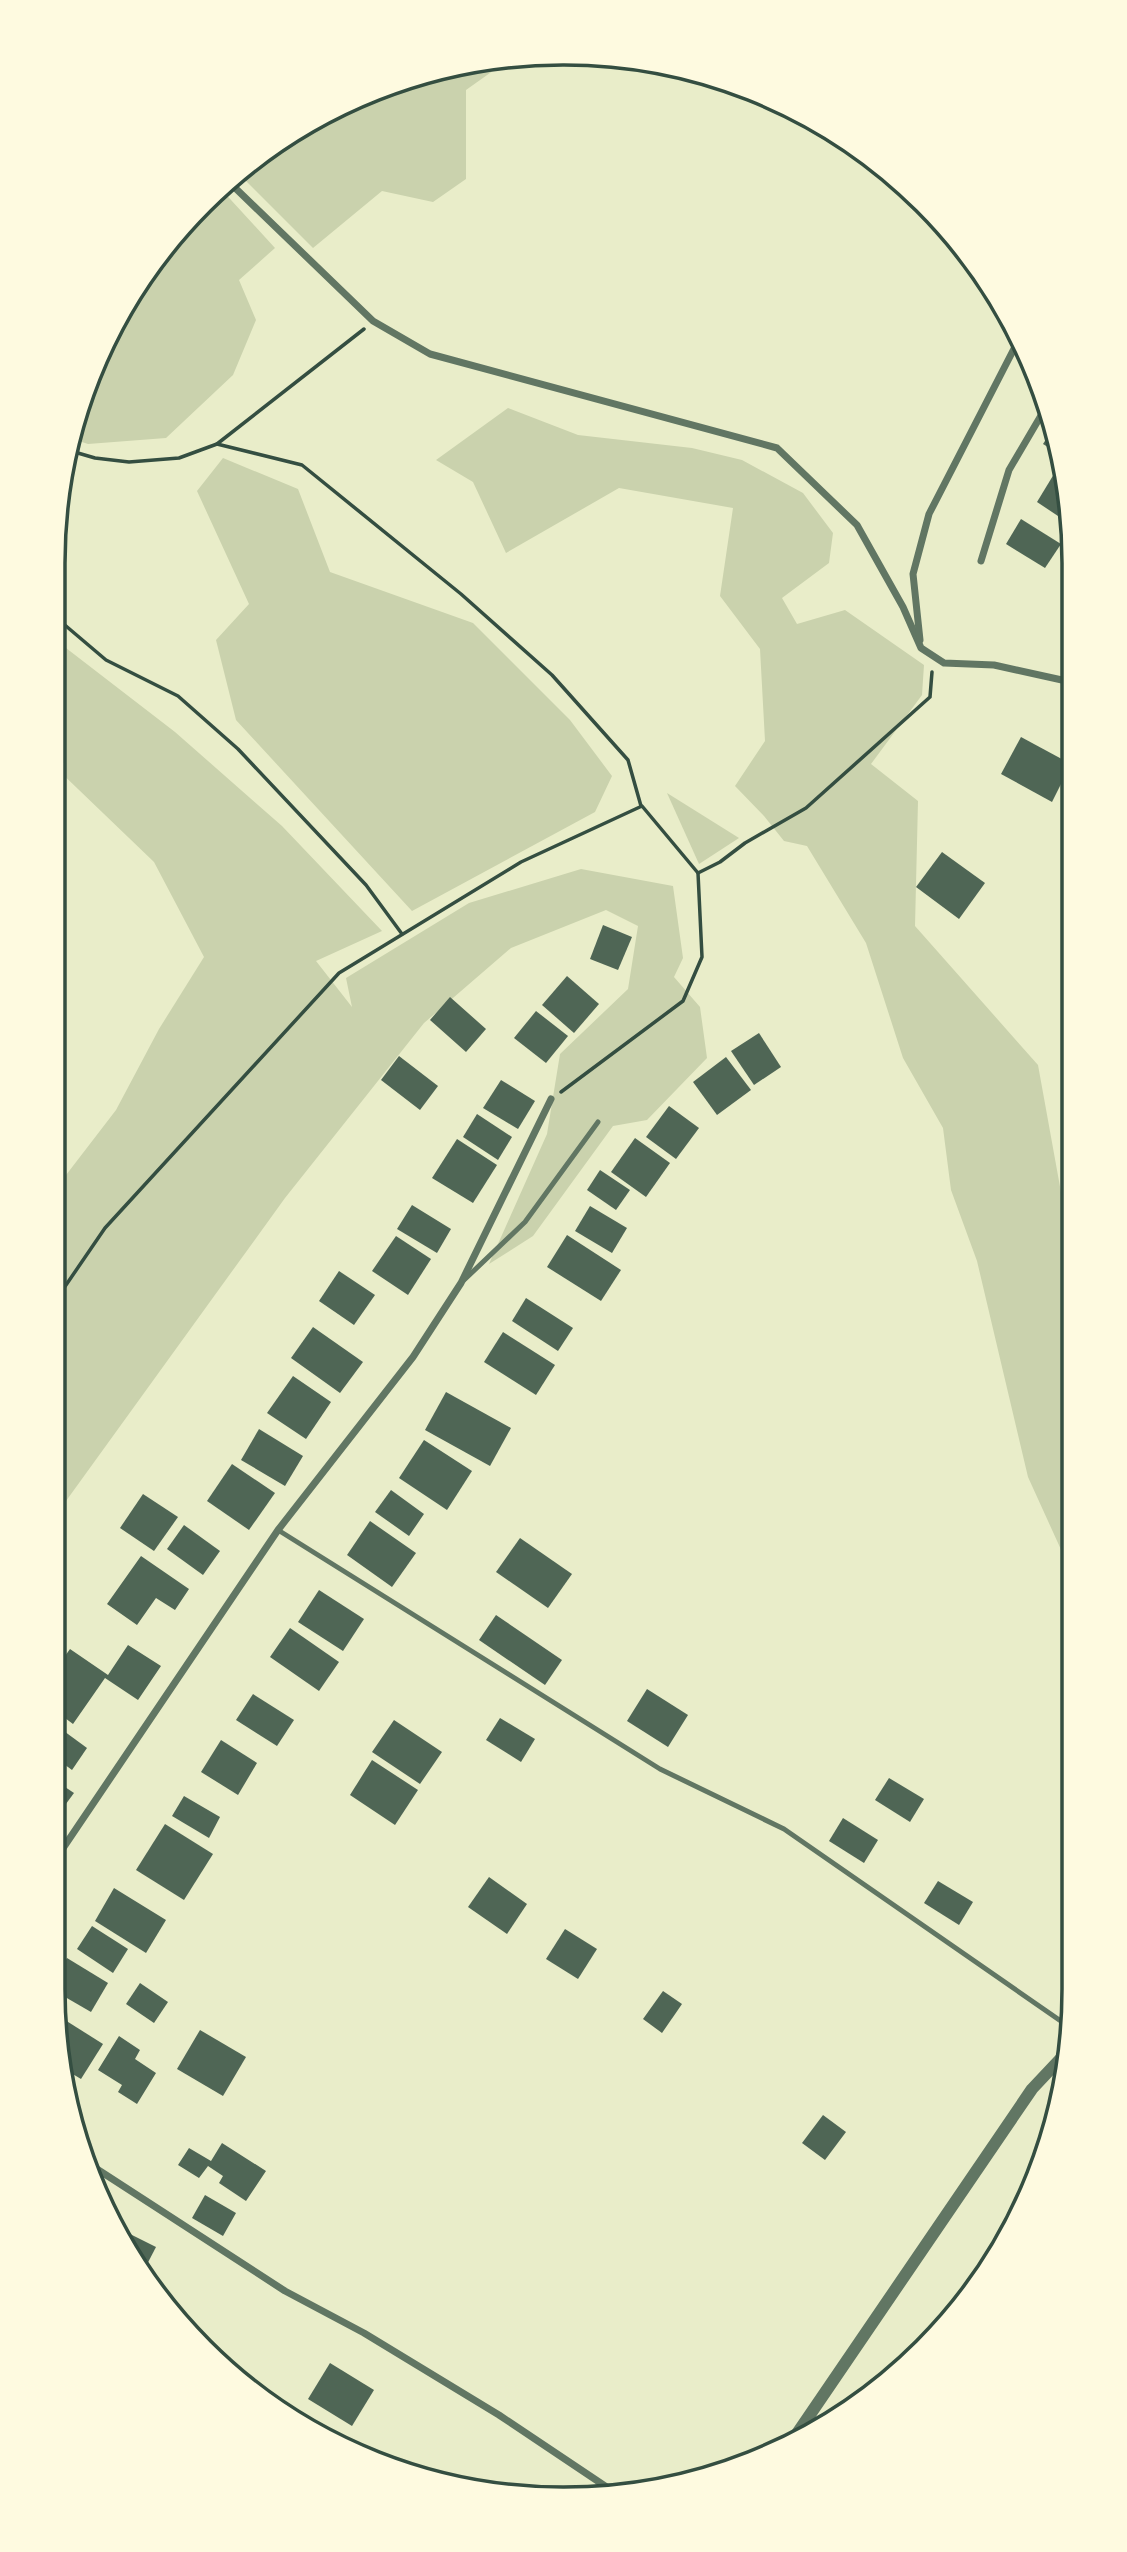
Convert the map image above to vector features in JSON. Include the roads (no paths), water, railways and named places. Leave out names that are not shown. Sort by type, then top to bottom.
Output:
[{"type":"street","points":[[236,188],[373,321],[430,354],[777,448],[857,526],[903,607],[921,648],[944,663],[994,665],[1062,680]]},
{"type":"street","points":[[921,648],[913,574],[929,514],[1014,349]]},
{"type":"street","points":[[981,561],[1009,470],[1040,417]]},
{"type":"street","points":[[65,1844],[278,1530],[413,1357],[461,1283],[551,1099]]},
{"type":"street","points":[[802,2426],[1032,2089],[1057,2062]]},
{"type":"street","points":[[100,2171],[285,2291],[364,2333],[499,2415],[604,2485]]},
{"type":"lane","points":[[461,1283],[525,1222],[598,1122]]},
{"type":"lane","points":[[278,1530],[660,1769],[784,1829],[1061,2021]]}]
